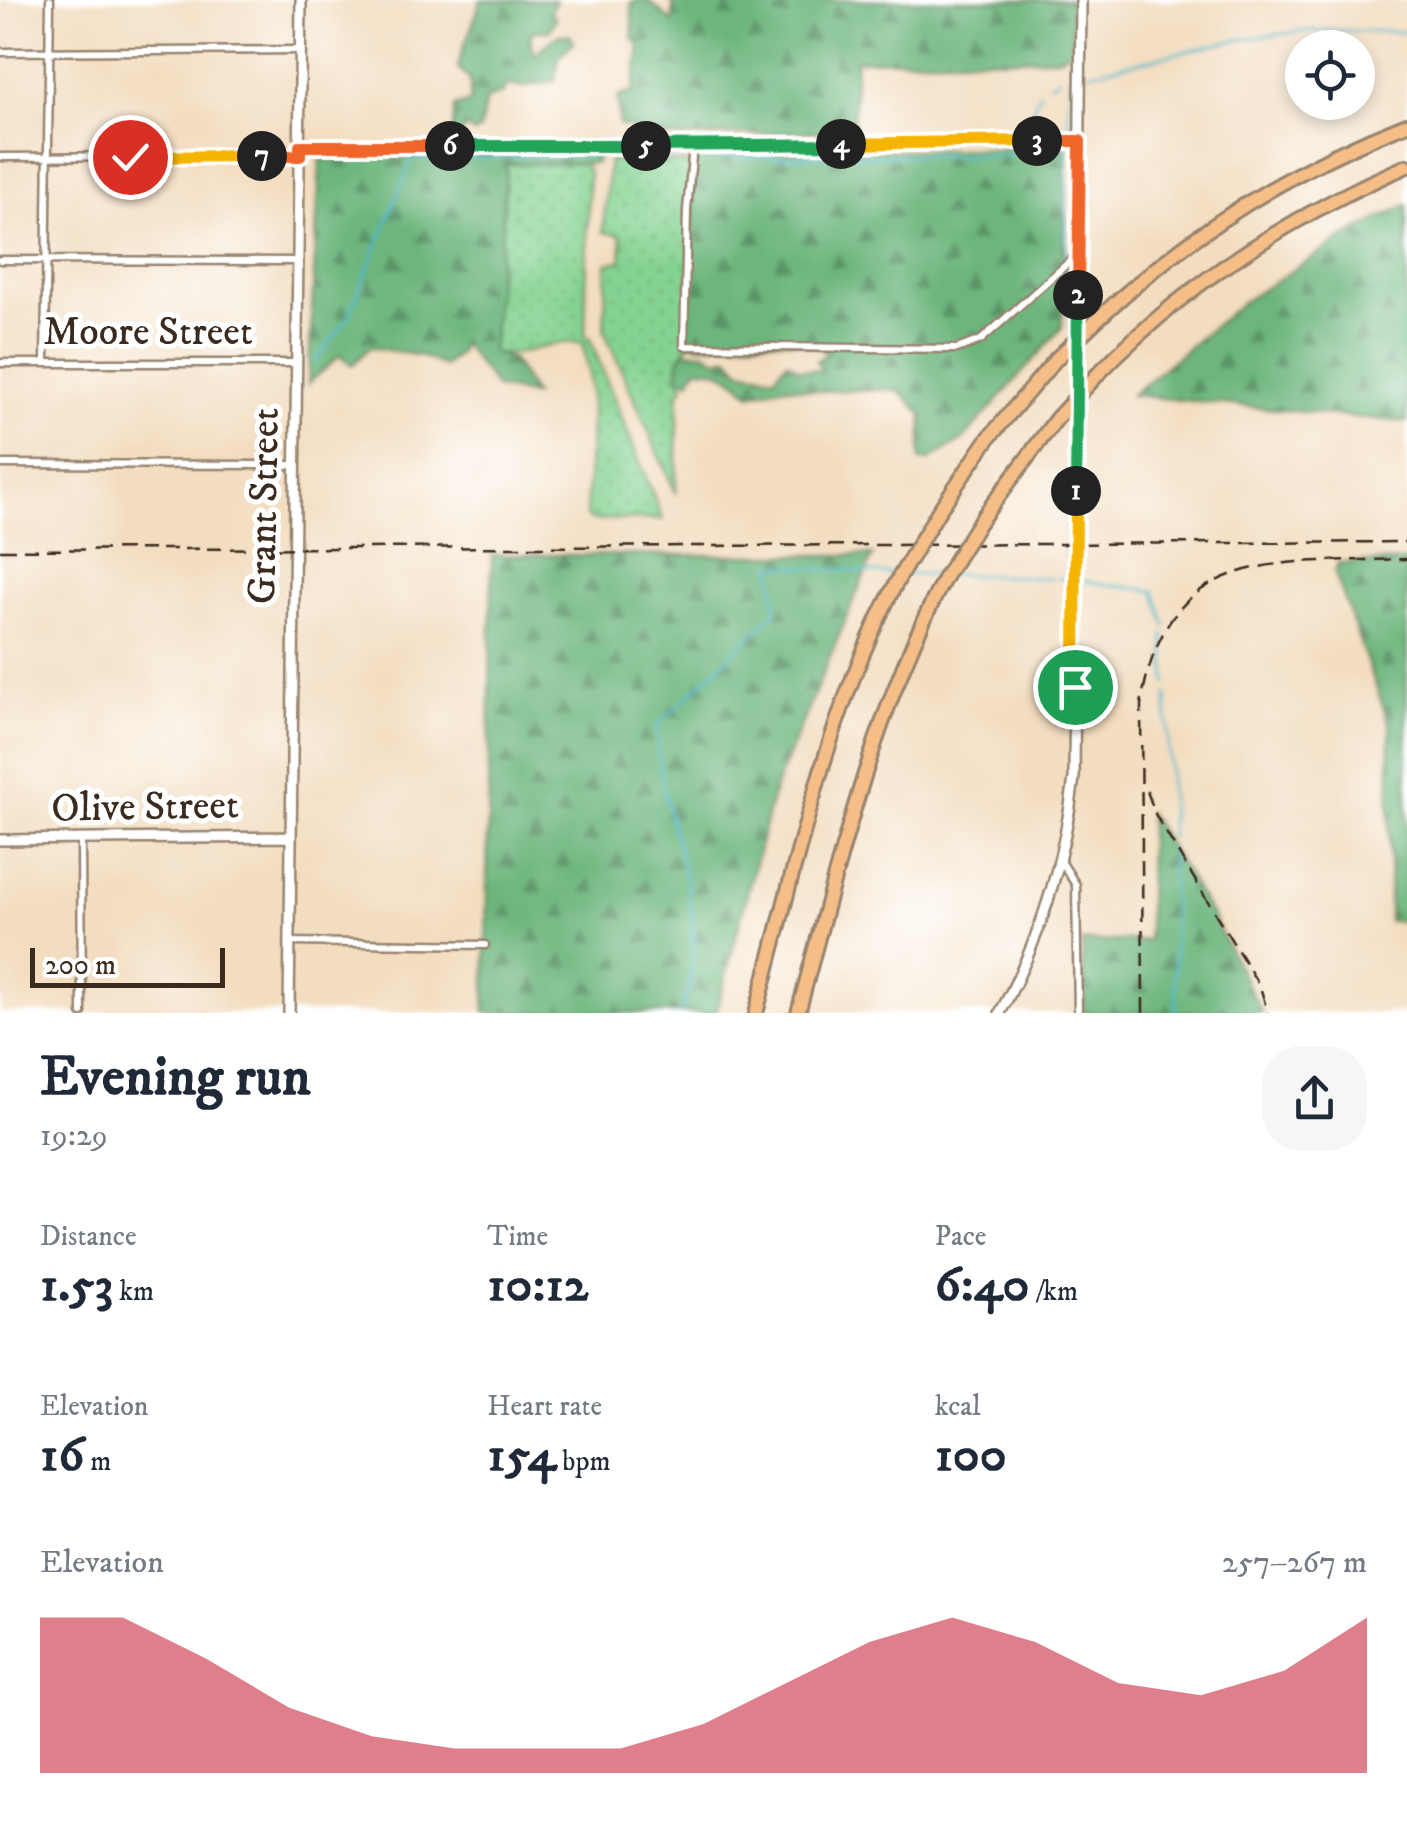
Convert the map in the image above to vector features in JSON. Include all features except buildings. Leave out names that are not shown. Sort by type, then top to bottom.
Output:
[{"type":"highway","points":[[756,1013],[832,736],[861,658],[900,576],[988,439],[1056,359],[1196,238],[1258,198],[1407,124]]},
{"type":"highway","points":[[798,1013],[870,751],[904,660],[944,577],[980,521],[1058,418],[1157,318],[1235,260],[1336,200],[1407,166]]},
{"type":"street","points":[[45,363],[50,0]]},
{"type":"street","name":"Grant Street","points":[[289,1013],[301,0]]},
{"type":"street","points":[[1000,1013],[1036,939],[1061,861],[1074,778],[1081,0]]},
{"type":"street","points":[[0,52],[300,50]]},
{"type":"street","points":[[0,157],[1080,141]]},
{"type":"street","points":[[693,146],[686,210],[684,346],[957,348],[981,340],[1078,254]]},
{"type":"street","points":[[0,260],[298,261]]},
{"type":"street","name":"Moore Street","points":[[0,363],[296,364]]},
{"type":"street","points":[[0,464],[295,466]]},
{"type":"street","name":"Olive Street","points":[[0,840],[290,836]]},
{"type":"street","points":[[81,839],[82,1013]]},
{"type":"street","points":[[1061,861],[1076,884],[1078,1013]]},
{"type":"street","points":[[289,942],[485,945]]},
{"type":"green space","points":[[480,0],[556,0],[550,12],[556,18],[549,31],[533,31],[530,38],[535,54],[558,35],[570,35],[574,42],[559,56],[555,81],[522,87],[506,85],[503,93],[486,99],[480,130],[474,133],[465,127],[458,137],[452,136],[455,107],[470,102],[470,80],[458,68]]},
{"type":"green space","points":[[647,0],[673,22],[673,0],[1071,0],[1072,50],[1057,58],[856,60],[853,130],[673,138],[619,125],[618,97],[633,92],[640,46],[633,38],[631,3]]},
{"type":"green space","points":[[1066,147],[1062,327],[963,440],[928,461],[920,460],[923,414],[902,393],[891,389],[819,391],[786,386],[750,394],[733,378],[713,369],[697,368],[690,381],[678,377],[679,359],[685,351],[705,352],[717,359],[729,356],[740,370],[775,376],[787,361],[799,369],[823,371],[816,361],[828,353],[799,342],[699,345],[688,341],[695,154]]},
{"type":"green space","points":[[597,151],[596,163],[507,164],[492,352],[512,359],[534,395],[496,388],[461,342],[459,353],[444,366],[421,356],[370,347],[352,365],[340,355],[308,384],[320,160]]},
{"type":"green space","points":[[609,160],[693,163],[690,343],[680,364],[684,387],[679,391],[676,494],[604,330],[607,263],[622,261],[621,235],[603,232]]},
{"type":"green space","points":[[507,163],[582,163],[589,172],[585,337],[589,337],[663,519],[591,520],[586,515],[591,406],[582,343],[492,353]]},
{"type":"green space","points":[[1407,205],[1407,422],[1131,395],[1244,301],[1355,231]]},
{"type":"green space","points":[[492,555],[873,555],[775,787],[716,1013],[485,1013]]},
{"type":"green space","points":[[1407,561],[1407,921],[1389,921],[1390,726],[1335,573],[1338,563]]},
{"type":"green space","points":[[1149,814],[1211,914],[1262,1013],[1084,1013],[1082,942],[1148,940]]},
{"type":"waterway","points":[[1087,73],[1242,39],[1314,30],[1407,32]]},
{"type":"waterway","points":[[1068,132],[1070,76]]},
{"type":"waterway","points":[[1050,84],[1059,77]]},
{"type":"waterway","points":[[1025,127],[1040,92]]},
{"type":"waterway","points":[[696,157],[1013,155],[1018,145]]},
{"type":"waterway","points":[[1066,259],[1067,148]]},
{"type":"waterway","points":[[315,362],[348,318],[412,159],[624,154]]},
{"type":"waterway","points":[[633,155],[687,157]]},
{"type":"waterway","points":[[1066,270],[1071,335]]},
{"type":"waterway","points":[[1072,353],[1072,395]]},
{"type":"waterway","points":[[1070,456],[1071,413]]},
{"type":"waterway","points":[[1067,535],[1069,463]]},
{"type":"waterway","points":[[1066,547],[1066,557]]},
{"type":"waterway","points":[[680,1013],[691,976],[694,940],[690,904],[666,798],[658,725],[776,612],[772,565],[893,574]]},
{"type":"waterway","points":[[1066,568],[1066,577]]},
{"type":"waterway","points":[[906,574],[938,574]]},
{"type":"waterway","points":[[951,574],[1052,578]]},
{"type":"waterway","points":[[1057,578],[1070,579]]},
{"type":"waterway","points":[[1085,581],[1154,591],[1166,626]]},
{"type":"waterway","points":[[1164,634],[1167,683]]},
{"type":"waterway","points":[[1167,694],[1171,837]]},
{"type":"waterway","points":[[1171,847],[1176,1013]]},
{"type":"railway","points":[[0,550],[1407,542]]},
{"type":"railway","points":[[1143,1013],[1141,705],[1154,652],[1175,615],[1202,589],[1235,573],[1315,561],[1407,559]]},
{"type":"railway","points":[[1147,791],[1156,816],[1260,987],[1268,1013]]},
{"type":"route","points":[[130,157],[300,156],[300,146],[1080,141],[1075,687]]}]
